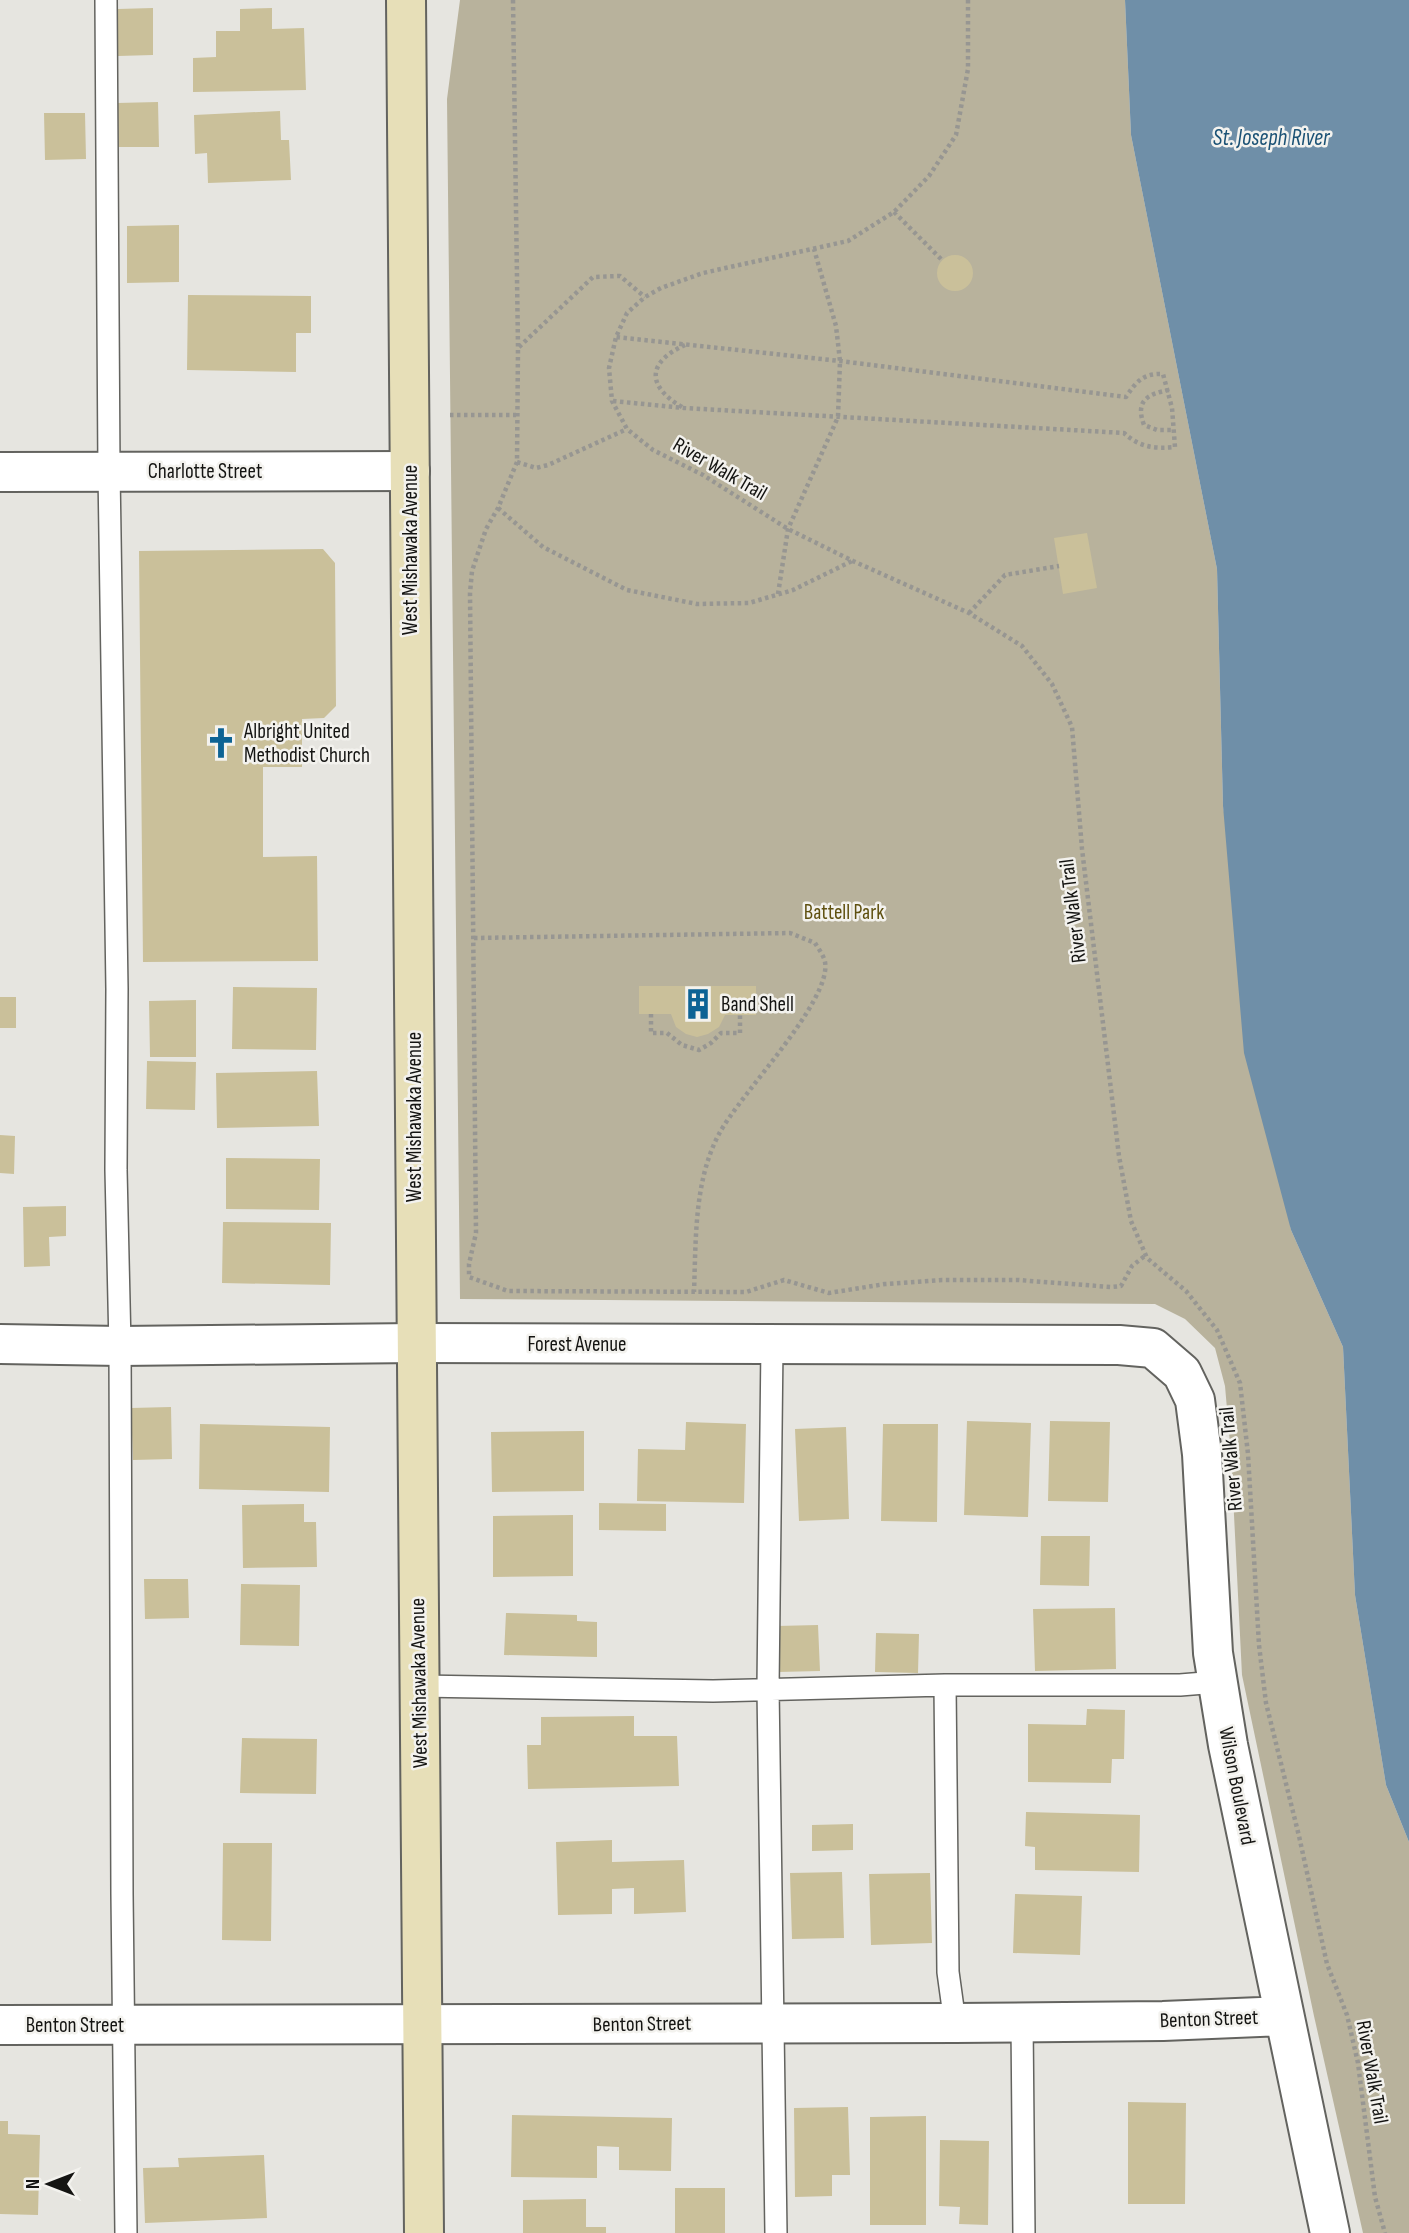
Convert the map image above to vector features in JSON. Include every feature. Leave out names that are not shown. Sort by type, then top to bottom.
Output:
[{"type":"main road","name":"West Mishawaka Avenue","points":[[406,0],[424,2233]]},
{"type":"street","name":"Charlotte Street","points":[[0,472],[410,471]]},
{"type":"street","name":"Forest Avenue","points":[[0,1344],[1119,1345],[1153,1348]]},
{"type":"street","name":"Wilson Boulevard","points":[[1153,1348],[1182,1373],[1195,1400],[1202,1454],[1217,1682],[1330,2233]]},
{"type":"street","name":"Benton Street","points":[[0,2025],[954,2023],[1163,2021],[1284,2016]]},
{"type":"lane","points":[[106,0],[126,2233]]},
{"type":"lane","points":[[772,1345],[768,1688],[776,2233]]},
{"type":"lane","points":[[419,1686],[713,1691],[945,1685],[1180,1685],[1217,1682]]},
{"type":"lane","points":[[945,1685],[948,1972],[954,2023]]},
{"type":"lane","points":[[1022,2022],[1024,2233]]},
{"type":"path","points":[[513,0],[517,462],[486,529],[472,571],[470,593],[476,1233],[469,1277],[508,1291],[746,1292],[784,1280],[829,1293],[886,1284],[942,1280],[1018,1280],[1121,1286],[1132,1266],[1146,1255]]},
{"type":"path","name":"River Walk Trail","points":[[968,0],[968,69],[956,135],[929,176],[894,212],[848,241],[703,272],[645,297],[627,313],[616,337],[609,368],[612,401],[627,429],[653,450],[703,475],[788,528],[853,561],[969,613],[1022,646],[1052,684],[1072,727],[1082,849],[1119,1156],[1131,1221],[1146,1255],[1186,1291],[1217,1329],[1240,1383],[1248,1454],[1259,1644],[1266,1703],[1327,1964],[1350,2027],[1358,2063],[1375,2197],[1385,2233]]},
{"type":"path","points":[[894,212],[943,261]]},
{"type":"path","points":[[778,594],[788,528],[838,417],[840,361],[836,326],[814,249]]},
{"type":"path","points":[[518,347],[593,277],[620,276],[645,297]]},
{"type":"path","points":[[612,401],[684,408],[1124,433],[1135,444],[1159,449],[1175,447],[1172,408],[1163,374],[1150,374],[1137,380],[1126,397],[840,361],[616,337]]},
{"type":"path","points":[[684,408],[664,397],[657,383],[657,366],[668,353],[686,345]]},
{"type":"path","points":[[1169,390],[1152,393],[1142,403],[1140,414],[1144,425],[1157,429],[1172,429]]},
{"type":"path","points":[[449,415],[516,415]]},
{"type":"path","points":[[517,462],[536,467],[548,465],[627,429]]},
{"type":"path","points":[[498,508],[543,547],[627,590],[696,604],[749,603],[793,590],[853,561]]},
{"type":"path","points":[[969,613],[1005,575],[1059,566]]},
{"type":"path","points":[[474,938],[790,933],[815,943],[825,962],[820,991],[719,1134],[707,1166],[696,1217],[694,1292]]},
{"type":"path","points":[[651,1014],[651,1033],[667,1033],[681,1045],[699,1050],[711,1043],[720,1033],[740,1033],[740,1015]]},
{"type":"green space","name":"Battell Park","points":[[460,0],[1125,0],[1131,135],[1217,569],[1223,806],[1291,1230],[1343,1347],[1355,1595],[1386,1785],[1409,1842],[1409,2233],[1363,2233],[1314,2016],[1242,1675],[1231,1455],[1225,1386],[1215,1348],[1185,1319],[1155,1304],[460,1299],[447,99]]},
{"type":"water","name":"St. Joseph River","points":[[1125,0],[1409,0],[1409,1842],[1386,1785],[1355,1595],[1343,1347],[1291,1230],[1244,1053],[1223,806],[1217,569],[1131,135]]},
{"type":"building","points":[[153,8],[153,55],[118,56],[118,9]]},
{"type":"building","points":[[272,8],[272,29],[304,28],[306,90],[193,92],[193,58],[216,57],[216,31],[240,31],[240,9]]},
{"type":"building","points":[[158,102],[159,147],[118,147],[117,103]]},
{"type":"building","points":[[280,111],[281,140],[289,140],[291,180],[208,183],[207,153],[195,154],[194,115]]},
{"type":"building","points":[[44,113],[85,113],[86,159],[45,160]]},
{"type":"building","points":[[179,225],[179,282],[127,283],[127,226]]},
{"type":"building","points":[[955,255],[967,261],[973,273],[967,285],[955,291],[943,285],[937,273],[943,261]]},
{"type":"building","points":[[188,295],[311,296],[311,333],[296,333],[296,372],[187,370]]},
{"type":"building","points":[[1087,533],[1097,588],[1063,594],[1054,538]]},
{"type":"building","name":"Albright United Methodist Church","points":[[323,549],[335,563],[336,706],[324,718],[302,719],[302,767],[263,767],[263,857],[317,856],[318,961],[143,962],[139,551]]},
{"type":"building","name":"Band Shell","points":[[639,986],[756,986],[756,1015],[725,1015],[719,1027],[697,1037],[676,1027],[671,1014],[639,1014]]},
{"type":"building","points":[[233,987],[317,988],[316,1050],[232,1049]]},
{"type":"building","points":[[0,997],[16,997],[16,1028],[0,1028]]},
{"type":"building","points":[[196,1000],[196,1057],[150,1057],[149,1001]]},
{"type":"building","points":[[147,1061],[196,1062],[195,1110],[146,1109]]},
{"type":"building","points":[[317,1071],[319,1126],[217,1128],[216,1073]]},
{"type":"building","points":[[0,1135],[15,1136],[14,1174],[0,1173]]},
{"type":"building","points":[[226,1158],[320,1159],[319,1210],[226,1209]]},
{"type":"building","points":[[66,1206],[66,1236],[49,1237],[50,1266],[24,1267],[23,1207]]},
{"type":"building","points":[[223,1222],[331,1223],[330,1285],[222,1283]]},
{"type":"building","points":[[171,1407],[172,1459],[133,1460],[131,1408]]},
{"type":"building","points":[[967,1421],[1031,1423],[1028,1517],[964,1515]]},
{"type":"building","points":[[1050,1421],[1110,1422],[1108,1502],[1048,1501]]},
{"type":"building","points":[[686,1422],[746,1424],[744,1503],[637,1501],[638,1449],[685,1450]]},
{"type":"building","points":[[200,1424],[330,1427],[329,1492],[199,1489]]},
{"type":"building","points":[[883,1424],[938,1424],[937,1522],[881,1521]]},
{"type":"building","points":[[846,1427],[849,1519],[799,1521],[795,1429]]},
{"type":"building","points":[[584,1431],[584,1491],[492,1492],[491,1432]]},
{"type":"building","points":[[599,1503],[666,1504],[666,1531],[599,1530]]},
{"type":"building","points":[[304,1504],[304,1522],[316,1522],[317,1567],[243,1568],[242,1505]]},
{"type":"building","points":[[573,1515],[573,1576],[493,1577],[493,1516]]},
{"type":"building","points":[[1041,1536],[1090,1536],[1089,1586],[1040,1585]]},
{"type":"building","points":[[144,1579],[188,1579],[189,1618],[145,1619]]},
{"type":"building","points":[[241,1584],[300,1585],[299,1646],[240,1645]]},
{"type":"building","points":[[1115,1608],[1116,1669],[1035,1671],[1033,1609]]},
{"type":"building","points":[[506,1613],[577,1615],[577,1621],[597,1622],[597,1657],[504,1655]]},
{"type":"building","points":[[818,1625],[820,1671],[778,1672],[777,1626]]},
{"type":"building","points":[[876,1633],[919,1634],[918,1673],[875,1672]]},
{"type":"building","points":[[1087,1709],[1125,1710],[1124,1759],[1112,1759],[1111,1783],[1028,1782],[1028,1724],[1086,1725]]},
{"type":"building","points":[[634,1716],[634,1736],[677,1736],[679,1786],[528,1789],[527,1745],[541,1745],[541,1717]]},
{"type":"building","points":[[242,1738],[317,1739],[316,1794],[240,1793]]},
{"type":"building","points":[[1026,1812],[1140,1815],[1139,1872],[1035,1870],[1035,1847],[1025,1846]]},
{"type":"building","points":[[853,1824],[853,1850],[812,1851],[812,1825]]},
{"type":"building","points":[[612,1840],[612,1862],[684,1860],[686,1912],[634,1914],[634,1888],[612,1889],[612,1914],[558,1915],[556,1842]]},
{"type":"building","points":[[223,1843],[272,1843],[271,1941],[222,1940]]},
{"type":"building","points":[[842,1872],[844,1938],[792,1939],[790,1873]]},
{"type":"building","points":[[930,1873],[932,1943],[871,1945],[869,1874]]},
{"type":"building","points":[[1015,1894],[1082,1896],[1080,1955],[1013,1953]]},
{"type":"building","points":[[1128,2102],[1186,2103],[1185,2204],[1128,2204]]},
{"type":"building","points":[[848,2107],[850,2175],[832,2175],[832,2196],[795,2197],[794,2108]]},
{"type":"building","points":[[512,2115],[672,2118],[671,2171],[619,2170],[619,2147],[597,2146],[597,2178],[511,2177]]},
{"type":"building","points":[[926,2116],[926,2225],[870,2225],[870,2117]]},
{"type":"building","points":[[0,2121],[8,2121],[8,2134],[40,2135],[38,2215],[0,2214]]},
{"type":"building","points":[[940,2140],[989,2141],[988,2225],[959,2224],[960,2207],[939,2206]]},
{"type":"building","points":[[264,2155],[267,2218],[145,2223],[143,2168],[179,2167],[178,2158]]},
{"type":"building","points":[[675,2188],[725,2188],[725,2233],[675,2233]]},
{"type":"building","points":[[586,2199],[586,2227],[606,2227],[606,2233],[523,2233],[523,2200]]},
{"type":"place","name":"Albright United Methodist Church","points":[[221,743]]},
{"type":"place","name":"Band Shell","points":[[698,1004]]}]
